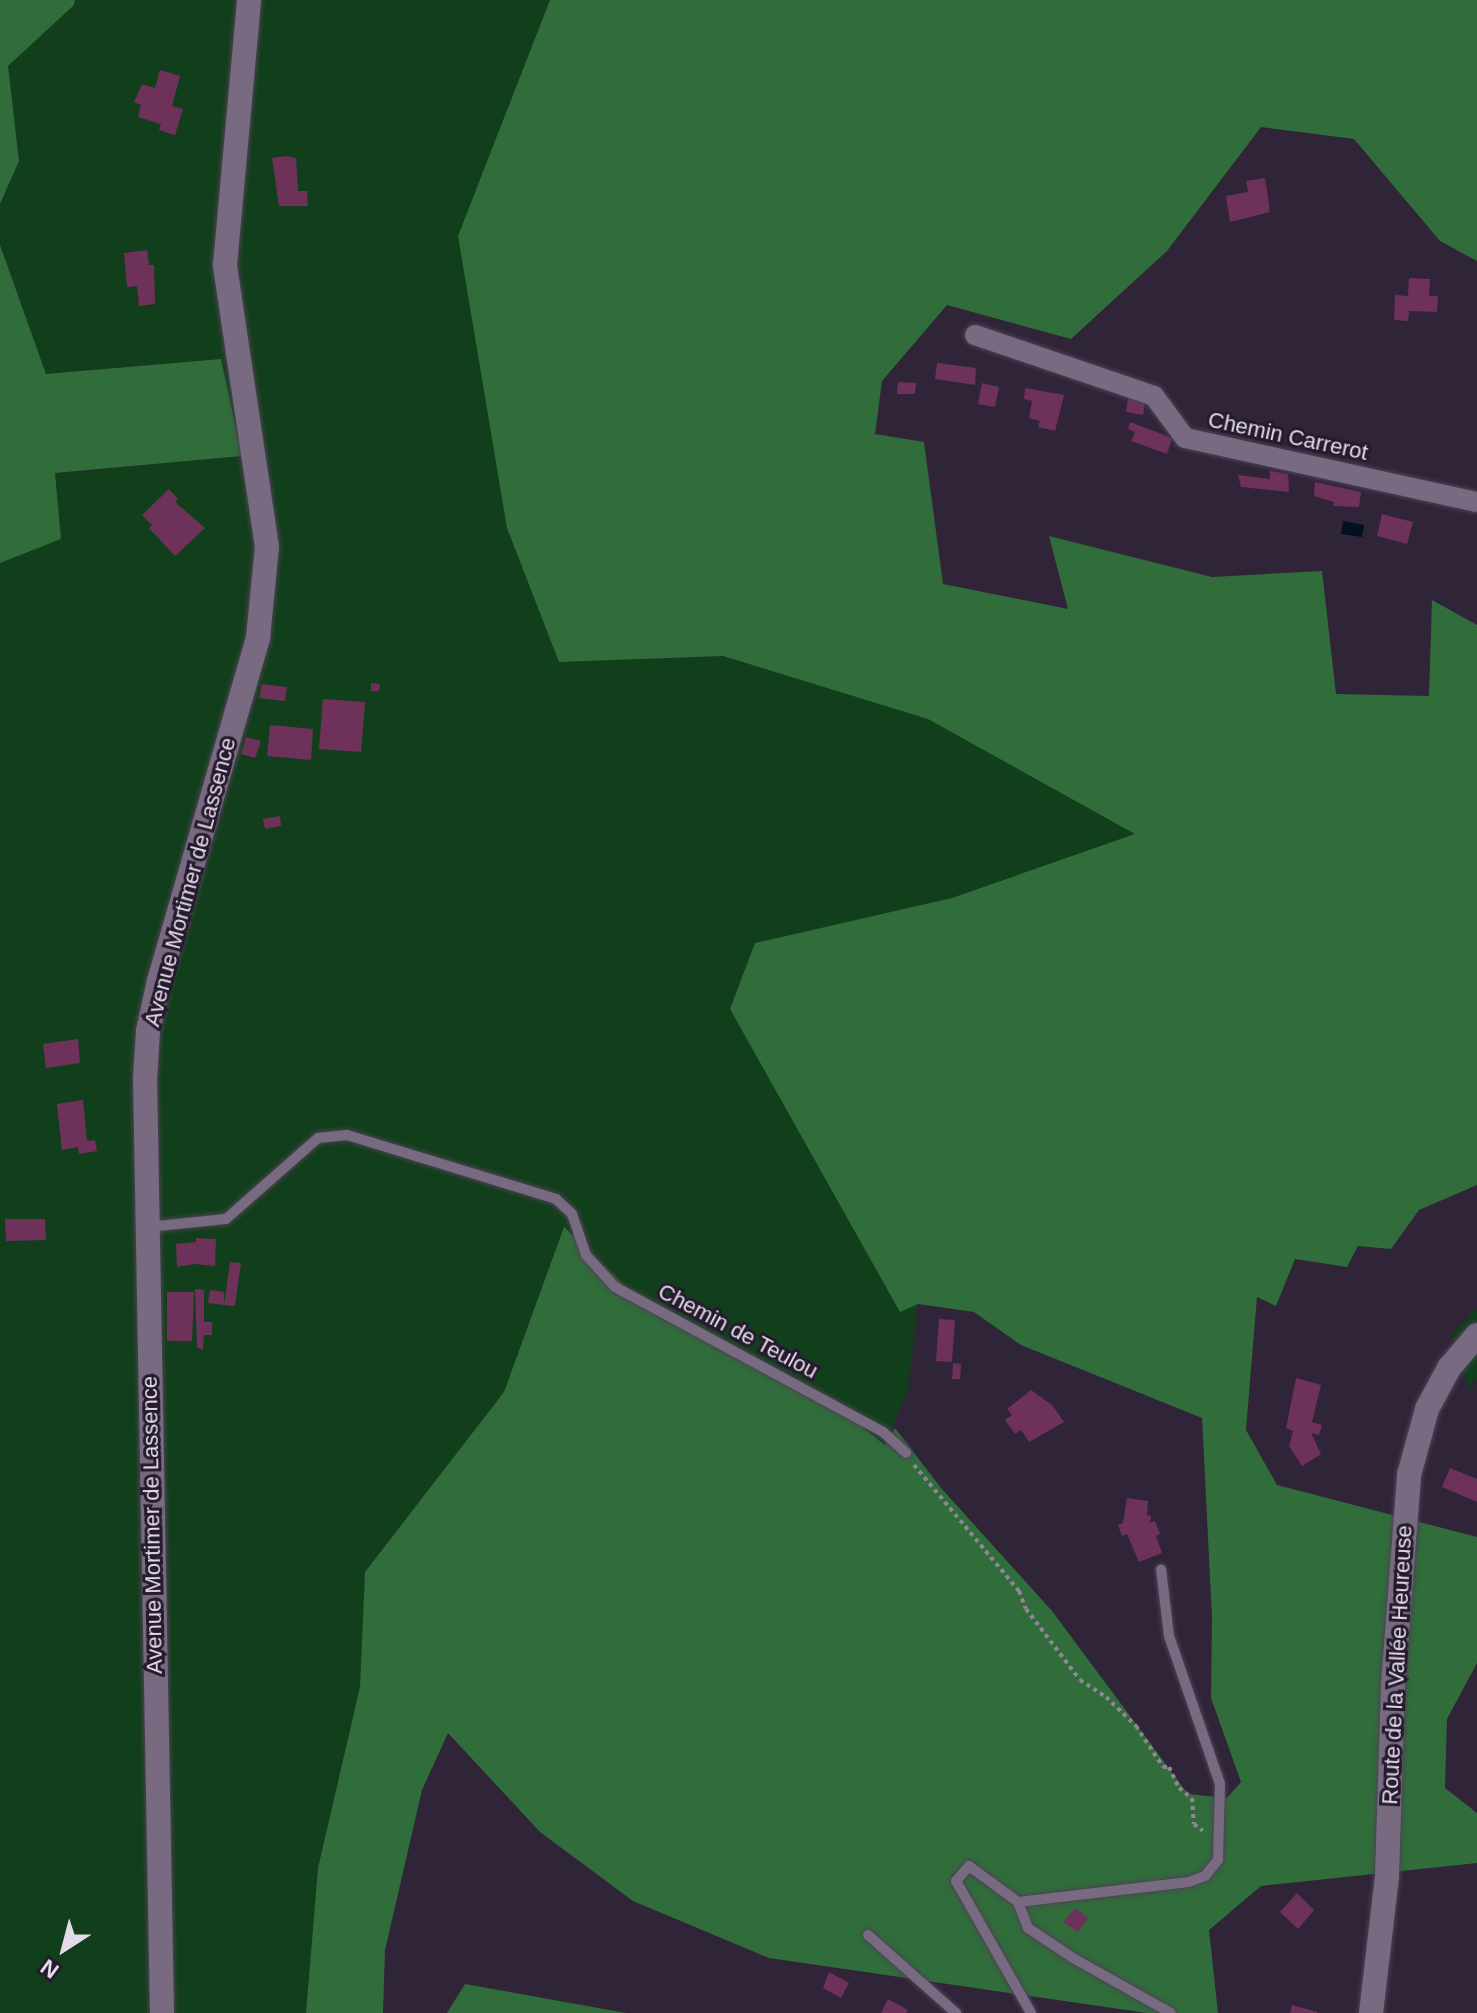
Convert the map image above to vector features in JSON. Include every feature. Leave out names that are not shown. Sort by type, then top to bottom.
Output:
[{"type":"street","name":"Avenue Mortimer de Lassence","points":[[162,2013],[146,1227],[148,1031],[159,981],[258,638],[267,547],[225,265],[249,0]]},
{"type":"street","name":"Chemin Carrerot","points":[[975,335],[1154,396],[1185,438],[1477,502]]},
{"type":"street","name":"Route de la Vallée Heureuse","points":[[1371,2013],[1387,1876],[1394,1670],[1409,1475],[1427,1409],[1449,1368],[1477,1335]]},
{"type":"lane","name":"Chemin de Teulou","points":[[146,1227],[226,1219],[318,1138],[347,1135],[556,1199],[572,1214],[586,1255],[615,1287],[883,1432],[906,1453]]},
{"type":"lane","points":[[1018,1902],[1189,1882],[1205,1876],[1218,1860],[1220,1784],[1169,1636],[1161,1569]]},
{"type":"lane","points":[[1031,2013],[956,1881],[969,1866],[1018,1902],[1028,1928],[1073,1958],[1171,2013]]},
{"type":"lane","points":[[868,1935],[956,2013]]},
{"type":"path","points":[[906,1453],[1019,1591],[1026,1609],[1080,1680],[1106,1697],[1136,1726],[1163,1767],[1169,1767],[1179,1788],[1192,1798],[1194,1824]]},
{"type":"green space","points":[[0,0],[75,0],[74,5],[8,66],[19,161],[0,204]]},
{"type":"green space","points":[[75,0],[550,0],[458,237],[559,662],[723,656],[929,719],[1136,834],[952,898],[899,1311],[918,1304],[908,1389],[885,1445],[855,1421],[629,1290],[564,1228],[504,1392],[365,1572],[360,1687],[318,1868],[306,2013],[0,2013],[0,563],[61,539],[54,474],[242,456],[220,359],[46,374],[0,245],[0,204],[19,161],[8,66],[74,5]]},
{"type":"green space","points":[[550,0],[1477,0],[1477,261],[1440,241],[1354,139],[1261,127],[1167,251],[1071,339],[947,305],[882,381],[875,434],[924,442],[943,584],[1068,609],[1049,536],[1212,577],[1322,571],[1336,694],[1429,696],[1432,600],[1477,625],[1477,1185],[1419,1210],[1391,1249],[1358,1246],[1347,1267],[1295,1259],[1276,1306],[1257,1297],[1246,1430],[1277,1485],[1477,1537],[1477,1663],[1447,1719],[1445,1788],[1477,1813],[1477,1863],[1261,1886],[1209,1930],[1218,2013],[1147,2013],[769,1958],[633,1901],[540,1832],[448,1733],[422,1790],[385,1950],[383,2013],[306,2013],[318,1868],[360,1687],[365,1572],[504,1392],[564,1227],[629,1290],[855,1421],[885,1445],[895,1428],[941,1488],[1052,1611],[1188,1794],[1227,1798],[1241,1782],[1211,1698],[1212,1618],[1202,1418],[1021,1345],[974,1312],[918,1304],[900,1312],[730,1009],[755,943],[952,898],[1135,834],[928,719],[723,656],[559,662],[507,528],[458,236]]},
{"type":"green space","points":[[0,245],[46,374],[221,359],[242,456],[55,473],[61,539],[0,563]]},
{"type":"green space","points":[[1477,1309],[1477,1378],[1469,1389],[1451,1335]]},
{"type":"green space","points":[[465,1984],[626,2013],[447,2013]]},
{"type":"water","points":[[1343,521],[1364,525],[1362,537],[1341,534]]},
{"type":"building","points":[[160,70],[180,76],[172,106],[183,109],[175,135],[159,130],[161,124],[138,117],[141,105],[134,102],[142,84],[155,88]]},
{"type":"building","points":[[272,158],[296,158],[298,191],[307,191],[308,206],[279,206]]},
{"type":"building","points":[[1265,178],[1270,212],[1230,222],[1226,196],[1248,192],[1246,181]]},
{"type":"building","points":[[147,250],[149,265],[154,265],[155,304],[139,306],[137,286],[127,287],[124,253]]},
{"type":"building","points":[[1409,278],[1430,279],[1429,296],[1438,296],[1437,312],[1409,311],[1408,321],[1394,320],[1395,295],[1408,296]]},
{"type":"building","points":[[937,363],[976,368],[975,385],[935,379]]},
{"type":"building","points":[[898,382],[916,383],[915,394],[897,394]]},
{"type":"building","points":[[982,383],[999,387],[995,407],[978,404]]},
{"type":"building","points":[[1025,388],[1064,395],[1055,431],[1038,427],[1040,421],[1029,418],[1032,401],[1024,399]]},
{"type":"building","points":[[1128,398],[1145,403],[1143,415],[1126,412]]},
{"type":"building","points":[[1130,422],[1172,438],[1167,454],[1131,441],[1135,432],[1128,429]]},
{"type":"building","points":[[1270,471],[1288,474],[1289,492],[1241,487],[1238,475],[1270,479]]},
{"type":"building","points":[[1315,482],[1361,492],[1359,507],[1333,506],[1334,502],[1314,496]]},
{"type":"building","points":[[169,489],[178,499],[175,502],[205,528],[175,556],[149,528],[152,525],[142,515]]},
{"type":"building","points":[[1382,514],[1413,522],[1407,544],[1377,536]]},
{"type":"building","points":[[371,683],[380,684],[379,691],[371,691]]},
{"type":"building","points":[[262,684],[287,687],[285,701],[259,698]]},
{"type":"building","points":[[323,699],[365,702],[361,752],[319,749]]},
{"type":"building","points":[[270,725],[313,729],[311,760],[267,756]]},
{"type":"building","points":[[246,737],[261,741],[255,758],[241,754]]},
{"type":"building","points":[[280,816],[281,826],[265,829],[263,819]]},
{"type":"building","points":[[78,1039],[80,1063],[46,1068],[43,1044]]},
{"type":"building","points":[[83,1100],[87,1141],[95,1140],[97,1151],[79,1154],[78,1147],[62,1150],[57,1104]]},
{"type":"building","points":[[5,1219],[45,1219],[46,1240],[6,1241]]},
{"type":"building","points":[[196,1238],[216,1239],[215,1266],[195,1264],[177,1267],[176,1244],[196,1242]]},
{"type":"building","points":[[230,1262],[241,1263],[235,1306],[224,1305]]},
{"type":"building","points":[[195,1289],[204,1290],[204,1322],[212,1322],[212,1335],[204,1335],[203,1349],[197,1348]]},
{"type":"building","points":[[210,1290],[224,1292],[224,1305],[208,1303]]},
{"type":"building","points":[[167,1292],[194,1292],[192,1341],[167,1341]]},
{"type":"building","points":[[939,1319],[955,1320],[952,1362],[936,1361]]},
{"type":"building","points":[[953,1363],[961,1364],[960,1379],[952,1379]]},
{"type":"building","points":[[1296,1378],[1321,1385],[1312,1422],[1322,1425],[1319,1435],[1311,1433],[1321,1454],[1302,1466],[1289,1446],[1293,1431],[1286,1428]]},
{"type":"building","points":[[1031,1390],[1052,1405],[1064,1422],[1029,1442],[1021,1430],[1015,1434],[1005,1420],[1012,1415],[1007,1409]]},
{"type":"building","points":[[1450,1468],[1477,1479],[1477,1502],[1442,1487]]},
{"type":"building","points":[[1127,1498],[1148,1501],[1147,1515],[1151,1516],[1150,1523],[1155,1521],[1162,1553],[1139,1562],[1127,1534],[1122,1536],[1118,1525],[1123,1523]]},
{"type":"building","points":[[1297,1893],[1314,1910],[1298,1929],[1280,1912]]},
{"type":"building","points":[[1076,1908],[1088,1918],[1078,1932],[1063,1922]]},
{"type":"building","points":[[829,1972],[849,1983],[841,1998],[823,1988]]},
{"type":"building","points":[[888,1999],[908,2010],[906,2013],[881,2013]]},
{"type":"building","points":[[1292,2005],[1317,2012],[1317,2013],[1290,2013]]}]
